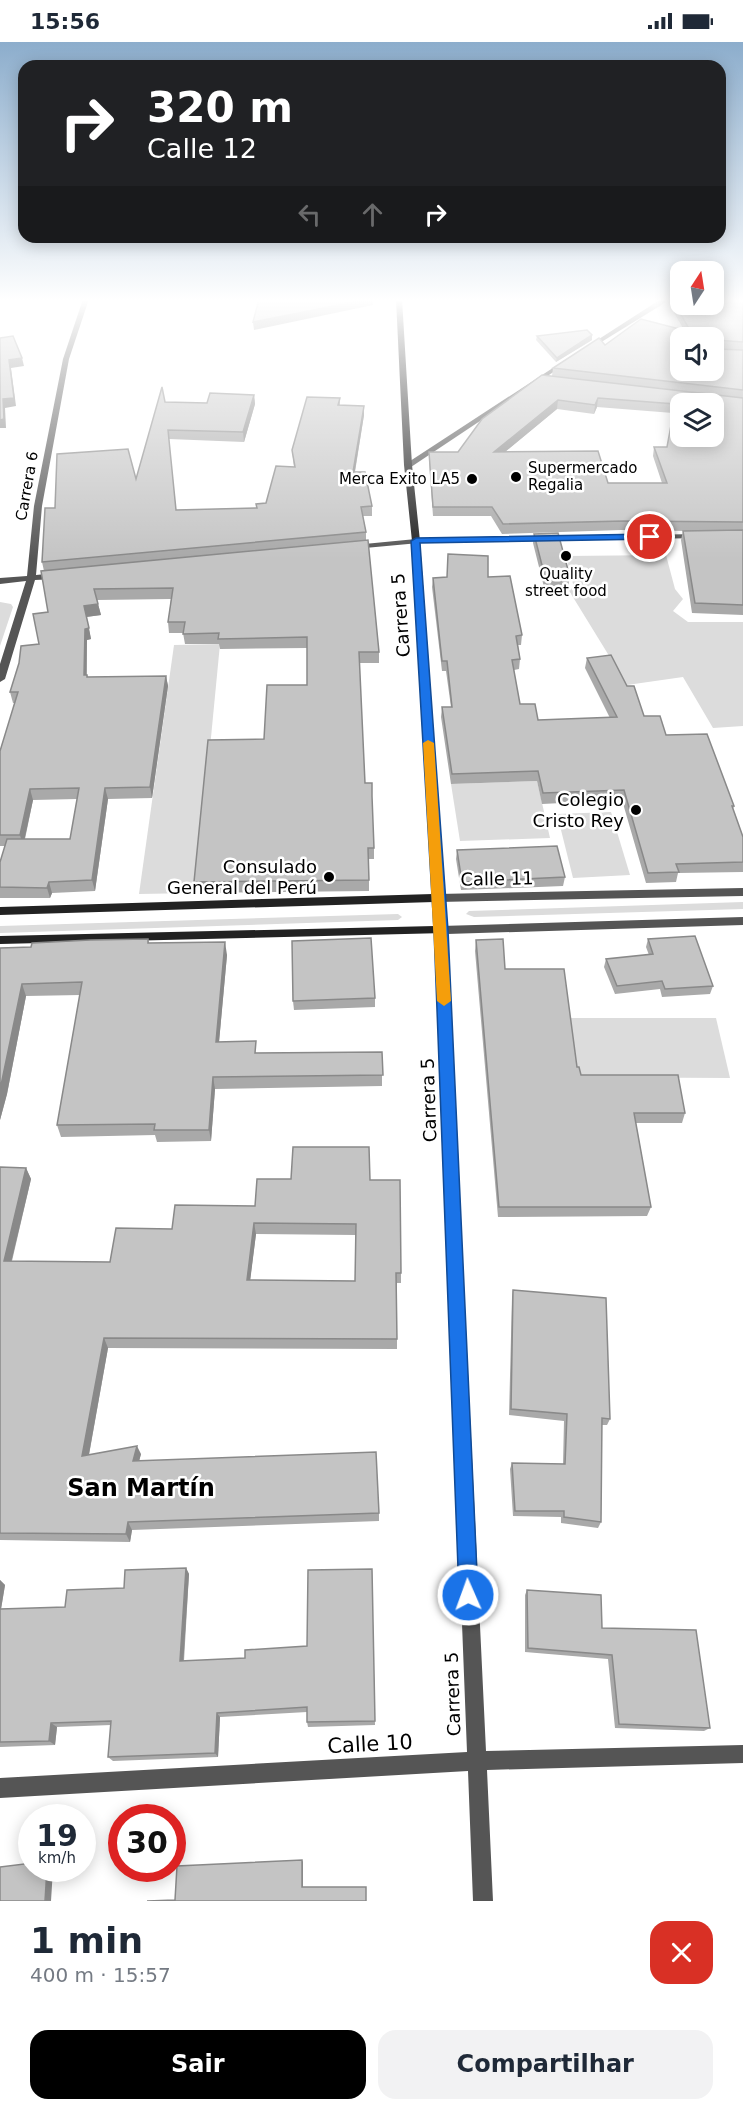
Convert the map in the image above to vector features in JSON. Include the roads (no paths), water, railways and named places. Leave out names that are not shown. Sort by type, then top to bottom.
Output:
[{"type":"street","name":"Carrera 6","points":[[0,679],[31,578],[38,506],[61,386]]},
{"type":"street","name":"Carrera 5","points":[[404,386],[441,930],[475,1761],[483,1901]]},
{"type":"street","points":[[408,465],[527,386]]},
{"type":"street","points":[[346,548],[416,541],[708,536]]},
{"type":"street","points":[[0,581],[66,575]]},
{"type":"street","name":"Calle 11","points":[[0,911],[743,892]]},
{"type":"street","points":[[0,940],[743,921]]},
{"type":"street","name":"Calle 10","points":[[0,1788],[475,1761],[743,1754]]},
{"type":"place","name":"Supermercado Regalia","points":[[516,477]]},
{"type":"place","name":"Merca Exito LA5","points":[[472,479]]},
{"type":"place","name":"Quality street food","points":[[566,556]]},
{"type":"place","name":"Colegio Cristo Rey","points":[[636,810]]},
{"type":"place","name":"Consulado General del Perú","points":[[329,877]]},
{"type":"district","name":"San Martín","points":[[141,1488]]}]
